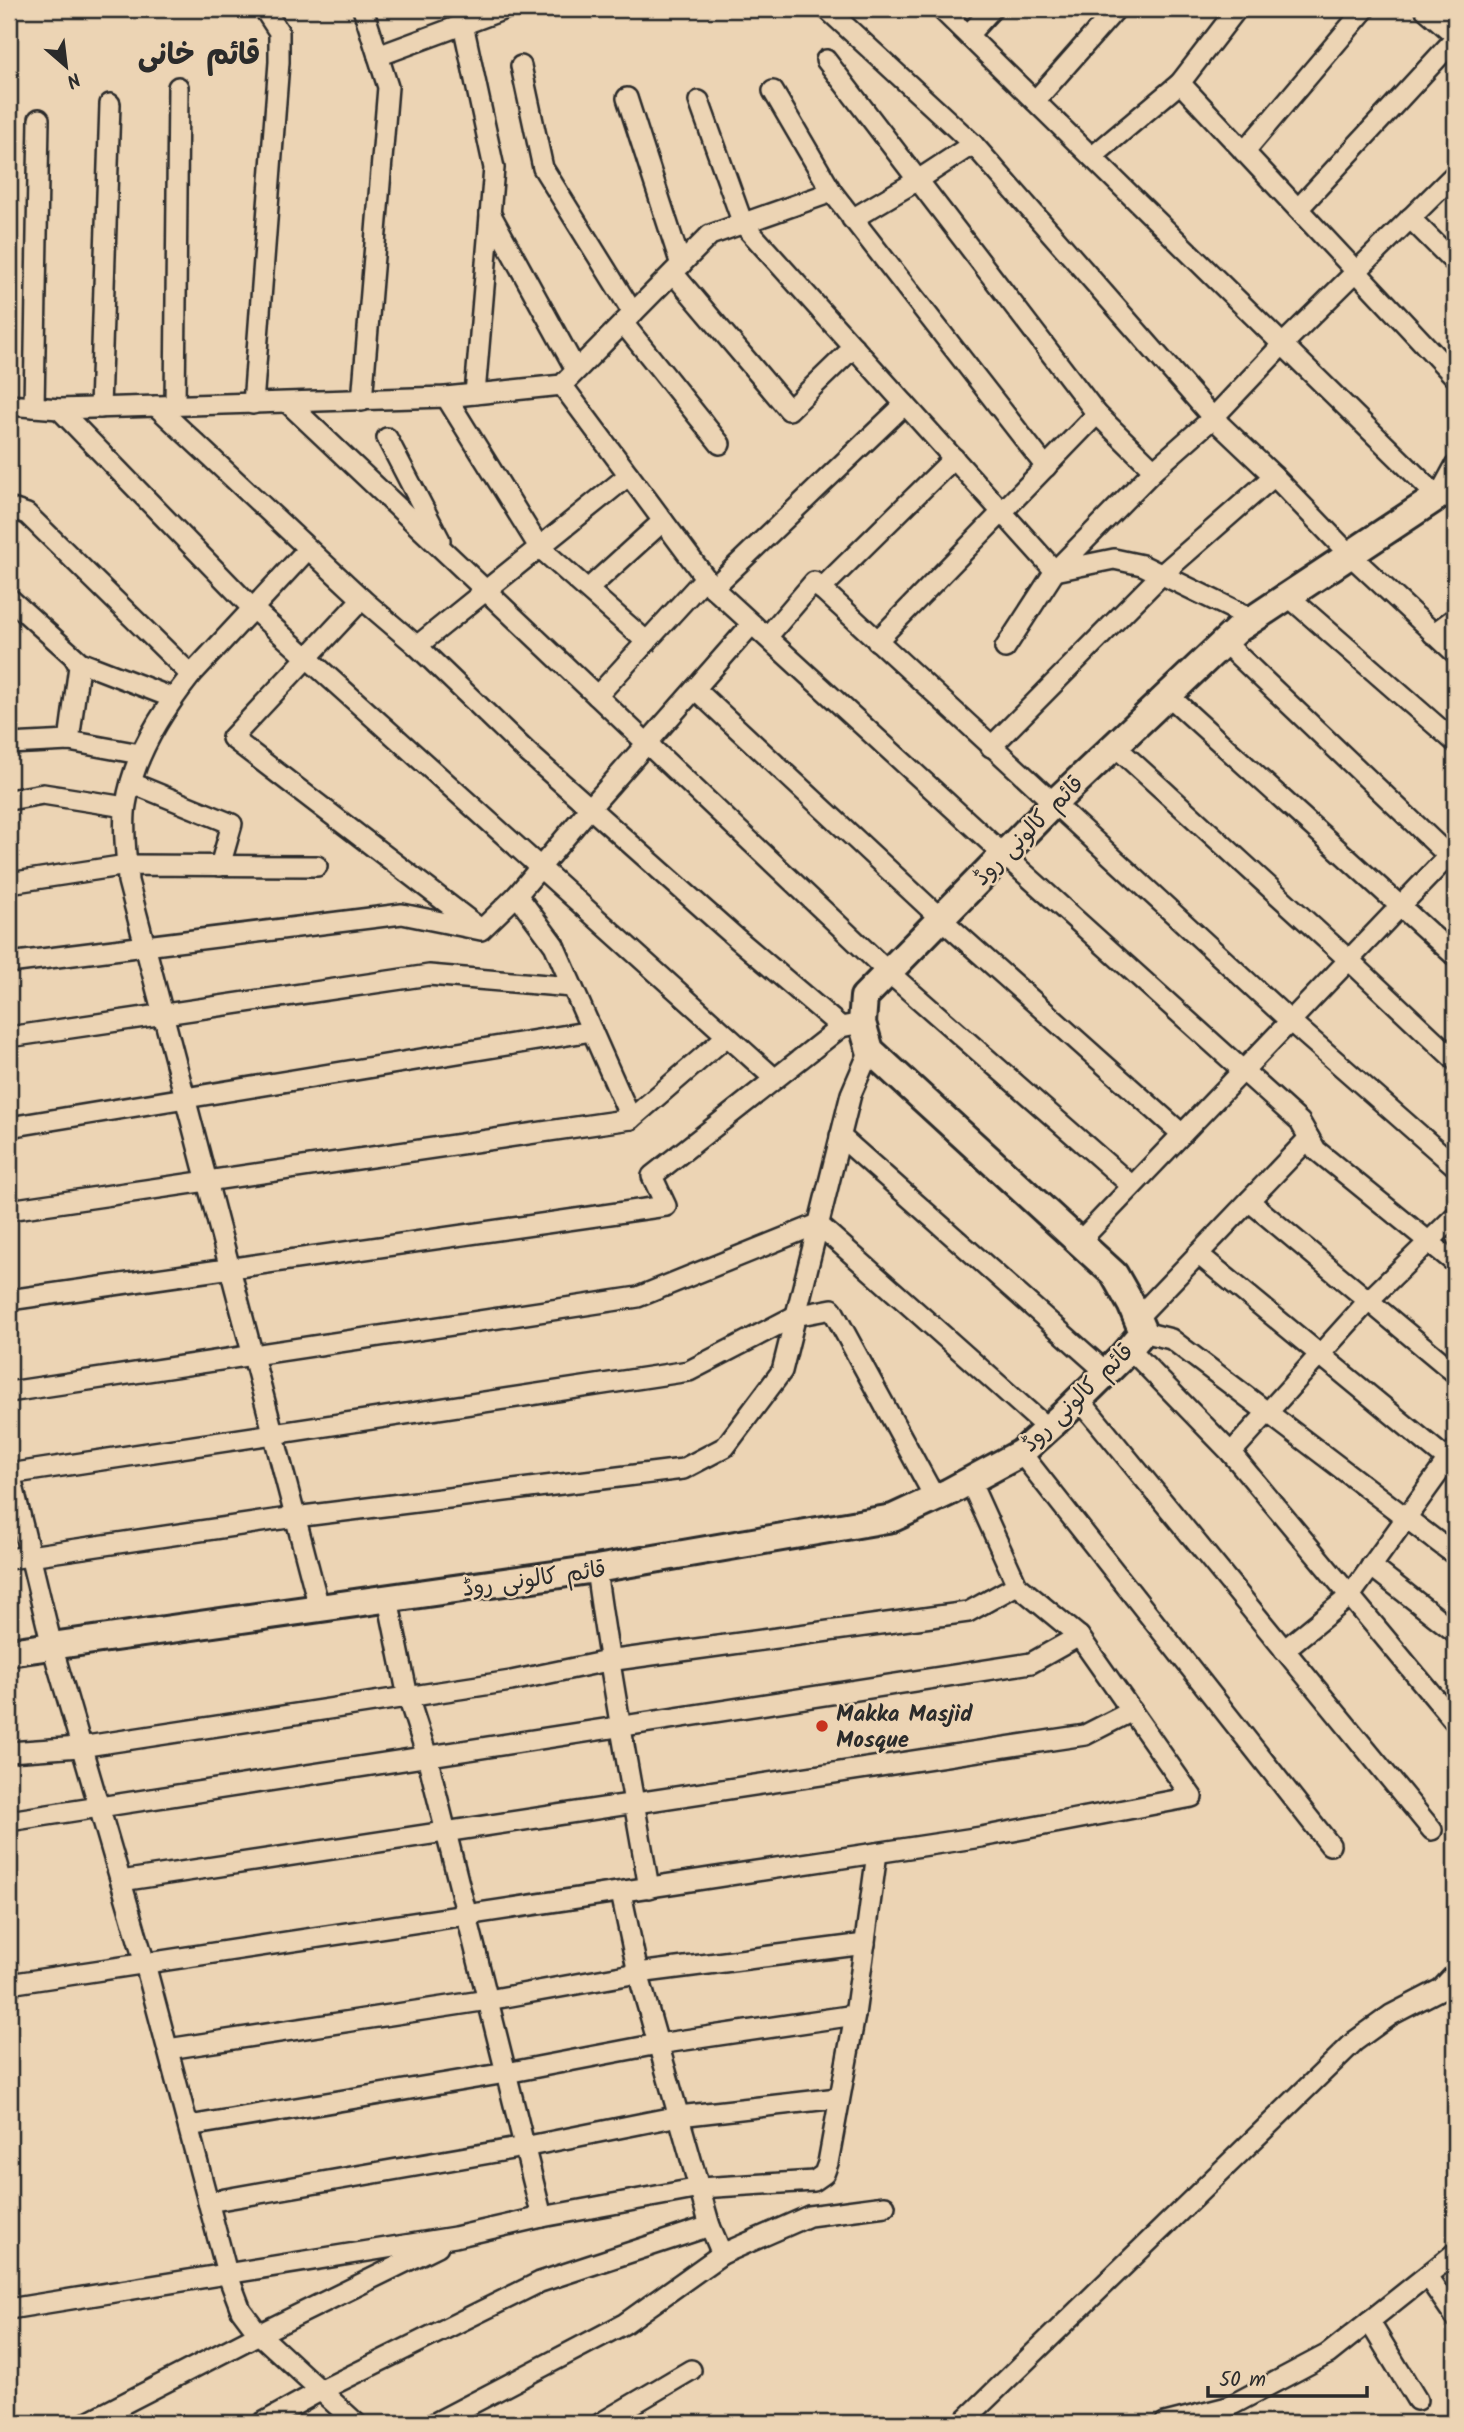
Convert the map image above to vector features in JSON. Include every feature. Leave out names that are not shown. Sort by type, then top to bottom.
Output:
[{"type":"street","points":[[253,404],[279,62],[279,32],[264,9]]},
{"type":"street","points":[[362,401],[388,87],[363,9]]},
{"type":"street","points":[[378,56],[505,9]]},
{"type":"street","points":[[827,9],[973,144],[1213,418],[1274,476],[1350,555],[1455,653]]},
{"type":"street","points":[[941,9],[1283,344],[1447,491],[1455,466]]},
{"type":"street","points":[[968,35],[992,9]]},
{"type":"street","points":[[1035,101],[1116,9]]},
{"type":"street","points":[[1093,158],[1180,83],[1237,9]]},
{"type":"street","points":[[1244,152],[1365,9]]},
{"type":"street","points":[[1297,209],[1455,37],[1425,9]]},
{"type":"street","points":[[463,24],[494,168],[475,394]]},
{"type":"street","points":[[826,60],[1097,414],[1154,470]]},
{"type":"street","points":[[521,66],[542,168],[628,318],[720,444]]},
{"type":"street","points":[[1180,83],[1455,377]]},
{"type":"street","points":[[9,1300],[666,1206],[652,1177],[775,1079],[852,1025],[734,936],[527,752],[417,646],[308,549],[166,406],[178,87]]},
{"type":"street","points":[[773,91],[832,192],[1046,467]]},
{"type":"street","points":[[627,98],[677,269],[789,410],[854,347]]},
{"type":"street","points":[[699,101],[743,224],[1055,571]]},
{"type":"street","points":[[100,408],[110,104]]},
{"type":"street","points":[[34,407],[39,119]]},
{"type":"street","points":[[852,219],[973,144]]},
{"type":"street","points":[[1005,648],[1055,571],[1154,470],[1213,418],[1283,344],[1455,174]]},
{"type":"street","points":[[9,405],[59,409],[446,397],[569,378],[710,235],[832,192]]},
{"type":"street","points":[[490,213],[569,378],[629,475],[709,583],[1003,854],[1300,1122],[1316,1150],[1455,1263]]},
{"type":"street","points":[[1410,218],[1455,263]]},
{"type":"street","points":[[446,397],[539,547],[647,642]]},
{"type":"street","points":[[288,403],[887,971],[1132,1186]]},
{"type":"street","points":[[597,696],[647,642],[709,583],[905,404]]},
{"type":"street","points":[[59,409],[252,608],[775,1079]]},
{"type":"street","points":[[877,641],[1097,414]]},
{"type":"street","points":[[387,438],[447,553]]},
{"type":"street","points":[[821,589],[954,458]]},
{"type":"street","points":[[417,646],[629,475]]},
{"type":"street","points":[[992,747],[1161,575],[1274,476]]},
{"type":"street","name":"قائم کالونی روڈ","points":[[9,1653],[597,1569],[893,1518],[1021,1453],[1106,1372],[1136,1333],[1114,1274],[870,1050],[852,1025],[864,996],[1053,804],[1238,629],[1447,491]]},
{"type":"street","points":[[9,508],[27,514],[191,676]]},
{"type":"street","points":[[588,589],[663,521]]},
{"type":"street","points":[[308,549],[173,698],[140,754],[125,807],[128,881],[319,1607]]},
{"type":"street","points":[[1055,571],[1114,559],[1142,565],[1253,619]]},
{"type":"street","points":[[481,930],[517,895],[695,689],[814,582],[1290,1021],[1455,1166]]},
{"type":"street","points":[[1288,596],[1453,735]]},
{"type":"street","points":[[9,598],[80,662],[173,698]]},
{"type":"street","points":[[362,599],[233,738],[481,930]]},
{"type":"street","points":[[1433,634],[1455,618]]},
{"type":"street","points":[[1079,1242],[1401,906],[1453,856],[1224,642]]},
{"type":"street","points":[[69,741],[79,666],[74,657]]},
{"type":"street","points":[[695,689],[940,918],[1182,1134]]},
{"type":"street","points":[[1168,695],[1455,956]]},
{"type":"street","points":[[9,744],[69,741],[140,754]]},
{"type":"street","points":[[1115,746],[1455,1060]]},
{"type":"street","points":[[132,783],[232,824],[220,866]]},
{"type":"street","points":[[9,800],[43,794],[125,807]]},
{"type":"street","points":[[9,883],[127,865],[317,866]]},
{"type":"street","points":[[517,895],[554,945],[631,1119]]},
{"type":"street","points":[[9,963],[402,914],[481,930]]},
{"type":"street","points":[[9,1037],[429,975],[572,987]]},
{"type":"street","points":[[9,1126],[592,1031]]},
{"type":"street","points":[[9,1210],[631,1119],[727,1036]]},
{"type":"street","points":[[9,1559],[295,1517],[683,1469],[725,1447],[782,1371],[851,1094],[870,1050]]},
{"type":"street","points":[[840,1136],[1106,1372]]},
{"type":"street","points":[[1136,1333],[1198,1254],[1309,1138]]},
{"type":"street","points":[[1249,1200],[1455,1373]]},
{"type":"street","points":[[1231,1453],[1369,1300],[1455,1216]]},
{"type":"street","points":[[9,1392],[638,1297],[818,1223]]},
{"type":"street","points":[[818,1223],[1047,1428]]},
{"type":"street","points":[[1198,1254],[1320,1355],[1453,1458],[1350,1595],[1284,1650]]},
{"type":"street","points":[[356,2423],[258,2334],[241,2311],[227,2273],[145,1964],[52,1646],[9,1473],[689,1371],[795,1316],[832,1309],[935,1498]]},
{"type":"street","points":[[1136,1333],[1171,1339],[1455,1555]]},
{"type":"street","points":[[1136,1333],[1231,1453],[1455,1722]]},
{"type":"street","points":[[1079,1399],[1432,1830]]},
{"type":"street","points":[[1021,1453],[1330,1845]]},
{"type":"street","points":[[9,1984],[981,1837],[1192,1797],[1079,1636],[1017,1585],[970,1481]]},
{"type":"street","points":[[1371,1566],[1455,1632]]},
{"type":"street","points":[[597,1569],[608,1661],[622,1725],[649,1888]]},
{"type":"street","points":[[9,1752],[80,1747],[511,1681],[608,1661],[968,1612],[1017,1585]]},
{"type":"street","points":[[388,1599],[408,1697],[427,1756],[542,2217]]},
{"type":"street","points":[[9,1821],[1031,1663],[1079,1636]]},
{"type":"street","points":[[121,1881],[1085,1735],[1132,1711]]},
{"type":"street","points":[[9,2309],[454,2237],[542,2217],[700,2188],[814,2181],[824,2174],[828,2163],[855,2015],[877,1853]]},
{"type":"street","points":[[621,1893],[638,1973],[710,2226],[722,2254]]},
{"type":"street","points":[[168,2049],[488,2000],[638,1973],[865,1944]]},
{"type":"street","points":[[972,2420],[1355,2041],[1391,2015],[1441,1989],[1455,1974]]},
{"type":"street","points":[[188,2126],[506,2073],[658,2044],[855,2015]]},
{"type":"street","points":[[208,2202],[524,2147],[679,2116],[838,2098]]},
{"type":"street","points":[[435,2423],[624,2324],[722,2254],[809,2216],[885,2206]]},
{"type":"street","points":[[262,2423],[320,2391],[540,2282],[710,2226]]},
{"type":"street","points":[[86,2423],[454,2237]]},
{"type":"street","points":[[1165,2423],[1228,2407],[1328,2354],[1455,2253]]},
{"type":"street","points":[[1427,2276],[1455,2318]]},
{"type":"street","points":[[1369,2322],[1417,2400]]},
{"type":"street","points":[[601,2423],[691,2370]]},
{"type":"place","name":"Makka Masjid Mosque","points":[[822,1726]]},
{"type":"district","name":"قائم خانى","points":[[199,54]]}]
